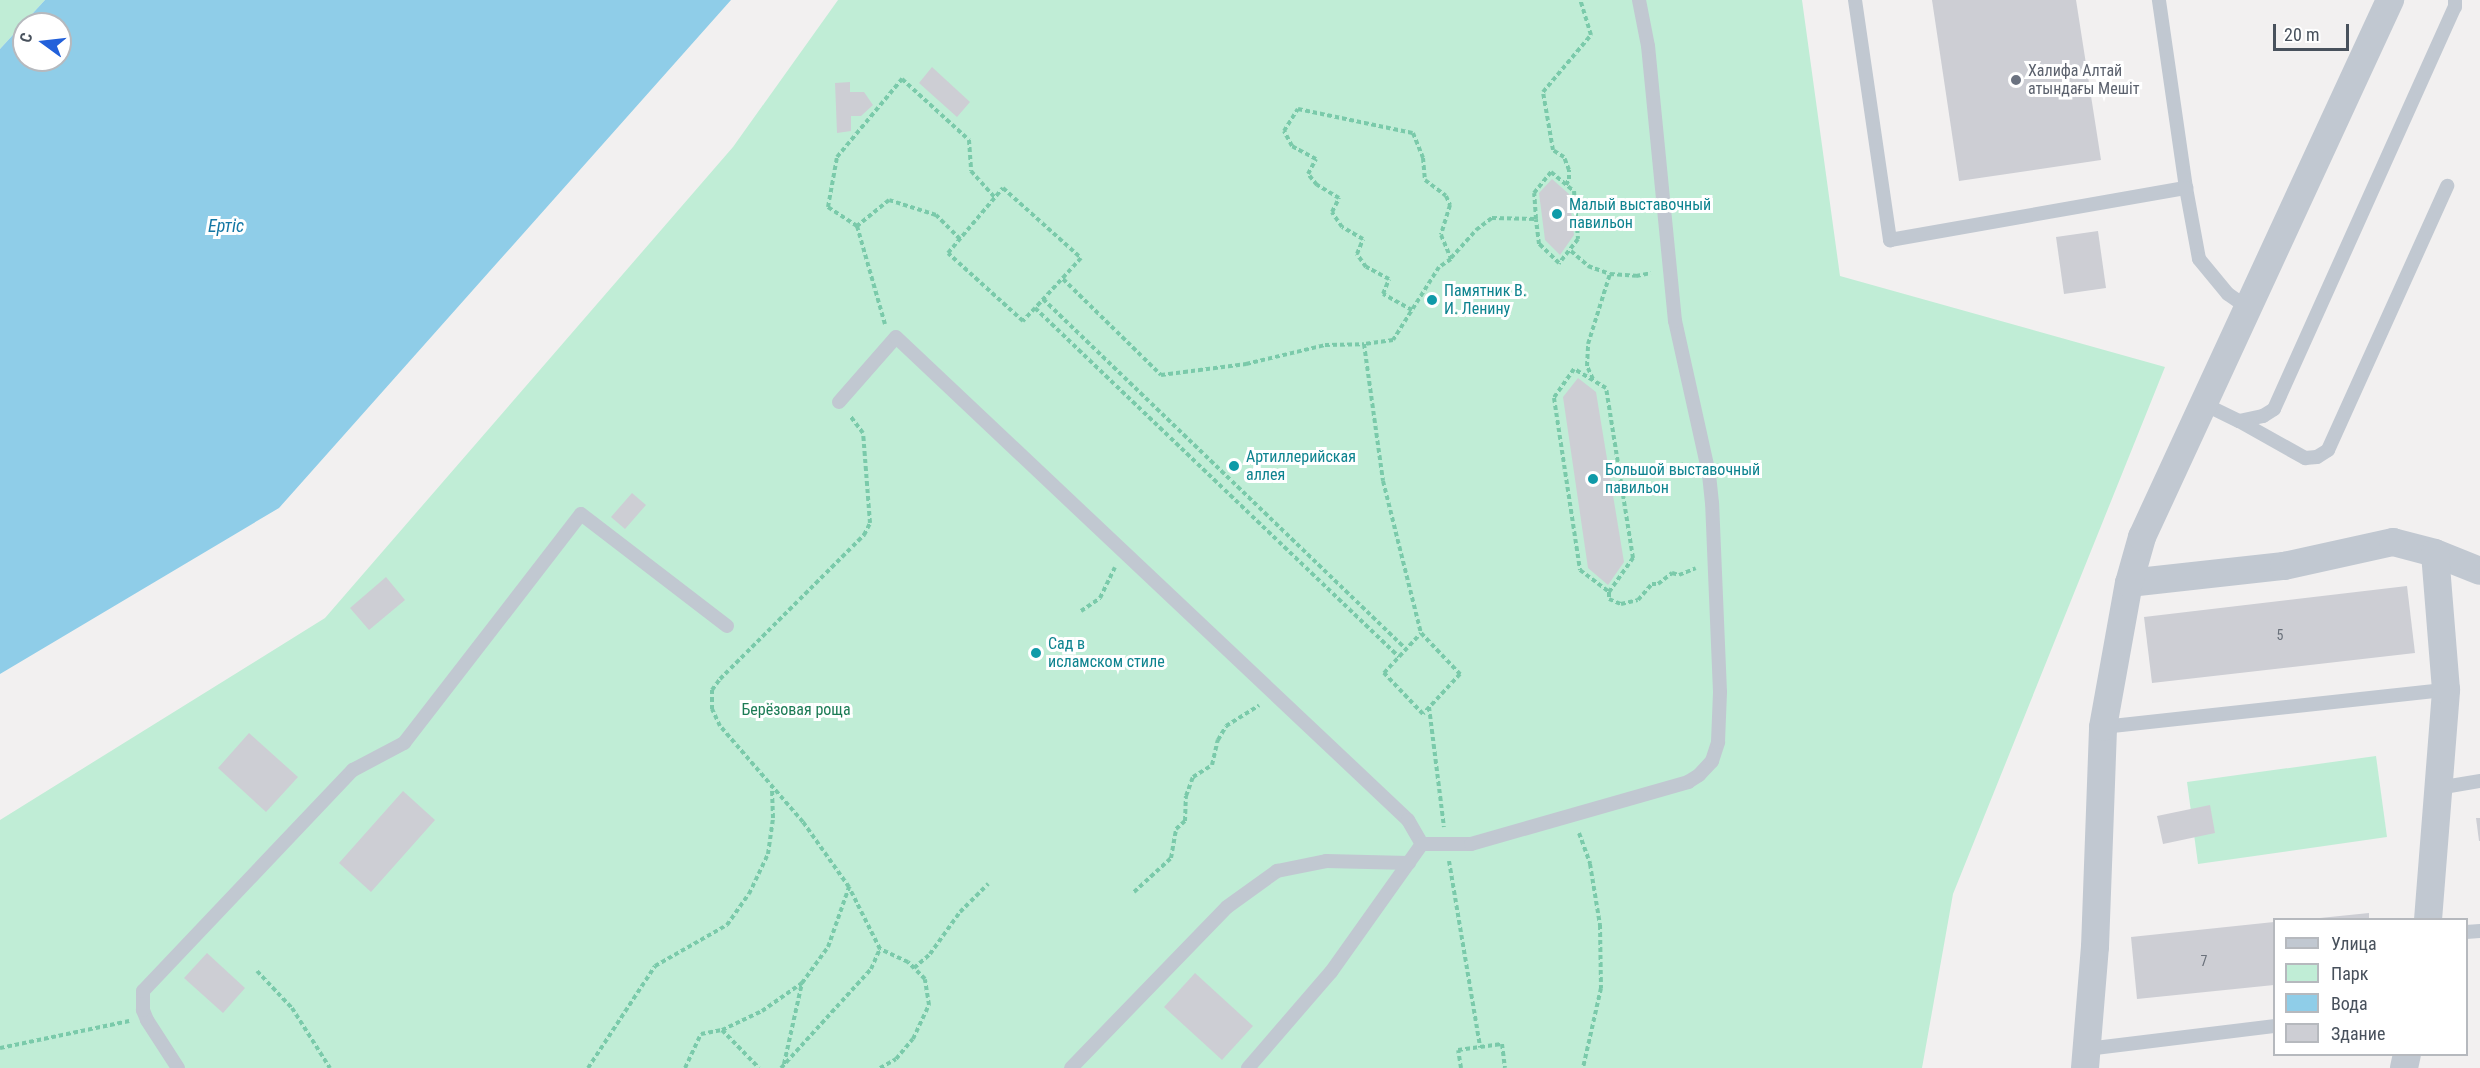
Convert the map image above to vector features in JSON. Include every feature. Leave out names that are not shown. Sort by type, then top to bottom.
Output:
[{"type":"street","points":[[2086,1059],[2101,844],[2103,728],[2129,583],[2142,537],[2390,0]]},
{"type":"street","points":[[2129,583],[2284,566],[2393,542],[2435,553],[2480,571]]},
{"type":"street","points":[[2428,918],[2445,690],[2435,553]]},
{"type":"lane","points":[[1422,844],[1447,846],[1471,844],[1688,782],[1699,775],[1712,761],[1718,742],[1720,692],[1712,503],[1706,462],[1675,321],[1648,46],[1639,0]]},
{"type":"lane","points":[[1855,0],[1890,240],[2186,188]]},
{"type":"lane","points":[[2159,0],[2186,188],[2199,259],[2228,294],[2248,308]]},
{"type":"lane","points":[[2239,422],[2263,416],[2274,409],[2455,7],[2455,0]]},
{"type":"lane","points":[[2204,404],[2305,458],[2317,457],[2328,450],[2447,186]]},
{"type":"lane","points":[[838,402],[896,337],[1408,820],[1422,844]]},
{"type":"lane","points":[[177,1068],[147,1020],[143,1010],[143,991],[353,770],[404,743],[581,514],[727,626]]},
{"type":"lane","points":[[2103,728],[2445,690]]},
{"type":"lane","points":[[2438,788],[2480,781]]},
{"type":"lane","points":[[1248,1068],[1331,972],[1422,844]]},
{"type":"lane","points":[[1071,1068],[1227,907],[1277,871],[1326,861],[1409,863]]},
{"type":"lane","points":[[2086,1059],[2273,1026]]},
{"type":"path","points":[[1566,185],[1569,170],[1564,158],[1553,150],[1543,92],[1591,35],[1580,0]]},
{"type":"path","points":[[891,342],[857,226],[828,207],[837,157],[902,79],[969,140],[971,171],[995,198]]},
{"type":"path","points":[[1412,310],[1383,294],[1389,279],[1366,267],[1357,254],[1363,239],[1342,227],[1332,212],[1339,198],[1317,185],[1308,174],[1316,159],[1292,146],[1284,131],[1298,109],[1413,133],[1423,158],[1425,180],[1446,196],[1450,205],[1441,235],[1450,259]]},
{"type":"path","points":[[1551,172],[1574,191],[1578,238],[1571,251],[1560,263],[1539,244],[1536,219],[1534,193],[1551,172]]},
{"type":"path","points":[[1003,188],[1082,258],[1023,321],[948,253],[995,198],[1003,188]]},
{"type":"path","points":[[857,226],[889,200],[936,215],[960,239]]},
{"type":"path","points":[[1063,279],[1161,375],[1246,364],[1325,345],[1364,344],[1393,340],[1439,267],[1450,259],[1476,230],[1492,218],[1536,219]]},
{"type":"path","points":[[1571,251],[1588,266],[1610,274],[1636,276],[1669,270]]},
{"type":"path","points":[[1594,381],[1587,366],[1588,344],[1610,274]]},
{"type":"path","points":[[1043,300],[1406,649]]},
{"type":"path","points":[[1035,308],[1399,657]]},
{"type":"path","points":[[1364,344],[1383,481],[1421,633],[1460,674],[1423,714],[1384,673],[1421,633]]},
{"type":"path","points":[[1609,592],[1580,570],[1554,398],[1574,369],[1606,388],[1633,558],[1609,592],[1609,599],[1621,604],[1629,603],[1646,594],[1652,584],[1658,584],[1672,573],[1679,574],[1700,567],[1714,566]]},
{"type":"path","points":[[838,402],[863,434],[870,523],[864,535],[720,679],[712,690],[712,709],[720,726],[803,822],[849,887],[880,949],[914,968],[925,979],[929,1005],[914,1039],[896,1059],[880,1068]]},
{"type":"path","points":[[1620,474],[1706,462]]},
{"type":"path","points":[[1081,611],[1100,598],[1123,550]]},
{"type":"path","points":[[1134,892],[1171,858],[1176,829],[1185,821],[1186,795],[1193,777],[1212,765],[1218,740],[1226,726],[1275,695]]},
{"type":"path","points":[[1429,707],[1447,846],[1480,1047]]},
{"type":"path","points":[[588,1068],[654,966],[727,925],[749,894],[768,854],[773,818],[772,786]]},
{"type":"path","points":[[1572,815],[1590,864],[1600,925],[1601,988],[1583,1068]]},
{"type":"path","points":[[914,968],[930,954],[960,912],[988,884]]},
{"type":"path","points":[[685,1068],[701,1035],[722,1030],[762,1011],[802,982],[828,947],[849,887]]},
{"type":"path","points":[[782,1066],[872,969],[880,949]]},
{"type":"path","points":[[257,971],[292,1008],[330,1068]]},
{"type":"path","points":[[782,1066],[802,982]]},
{"type":"path","points":[[0,1048],[137,1020],[147,1020]]},
{"type":"path","points":[[722,1030],[759,1068]]},
{"type":"path","points":[[1461,1068],[1458,1050],[1502,1044],[1505,1068]]},
{"type":"green space","points":[[0,0],[45,0],[34,12],[12,12],[12,36],[0,49]]},
{"type":"green space","name":"Берёзовая роща","points":[[838,0],[1802,0],[1840,276],[2165,367],[1953,894],[1922,1068],[0,1068],[0,820],[325,618],[733,147]]},
{"type":"green space","points":[[2376,756],[2387,837],[2198,864],[2187,782]]},
{"type":"water","name":"Ертіс","points":[[45,0],[731,0],[279,508],[0,674],[0,49],[12,36],[12,72],[72,72],[72,12],[34,12]]},
{"type":"building","name":"Халифа Алтай атындағы Мешіт","points":[[1932,0],[2076,0],[2101,160],[1959,181]]},
{"type":"building","points":[[932,67],[970,102],[957,117],[919,83]]},
{"type":"building","points":[[850,82],[850,92],[864,92],[873,105],[861,116],[851,116],[851,131],[837,133],[835,83]]},
{"type":"building","name":"Малый выставочный павильон","points":[[1552,179],[1569,194],[1574,235],[1560,255],[1545,240],[1539,193]]},
{"type":"building","points":[[2098,231],[2106,288],[2064,294],[2056,237]]},
{"type":"building","name":"Большой выставочный павильон","points":[[1578,378],[1596,392],[1624,562],[1608,585],[1588,568],[1563,397]]},
{"type":"building","points":[[632,493],[646,505],[625,529],[611,517]]},
{"type":"building","points":[[386,577],[405,600],[369,630],[350,608]]},
{"type":"building","points":[[2407,586],[2415,653],[2152,683],[2144,617]]},
{"type":"building","points":[[249,733],[298,777],[266,812],[218,768]]},
{"type":"building","points":[[403,791],[435,820],[371,892],[339,863]]},
{"type":"building","points":[[2210,805],[2215,833],[2163,844],[2157,816]]},
{"type":"building","points":[[2476,818],[2480,818],[2480,841],[2479,841]]},
{"type":"building","points":[[2369,913],[2369,918],[2320,918]]},
{"type":"building","points":[[2273,922],[2273,985],[2137,999],[2131,937]]},
{"type":"building","points":[[207,953],[245,988],[223,1013],[184,978]]},
{"type":"building","points":[[1195,973],[1253,1026],[1222,1060],[1164,1007]]},
{"type":"place","name":"Халифа Алтай атындағы Мешіт","points":[[2016,80]]},
{"type":"place","name":"Малый выставочный павильон","points":[[1557,214]]},
{"type":"place","name":"Памятник В. И. Ленину","points":[[1432,300]]},
{"type":"place","name":"Артиллерийская аллея","points":[[1234,466]]},
{"type":"place","name":"Большой выставочный павильон","points":[[1593,479]]},
{"type":"place","name":"Сад в исламском стиле","points":[[1036,653]]}]
